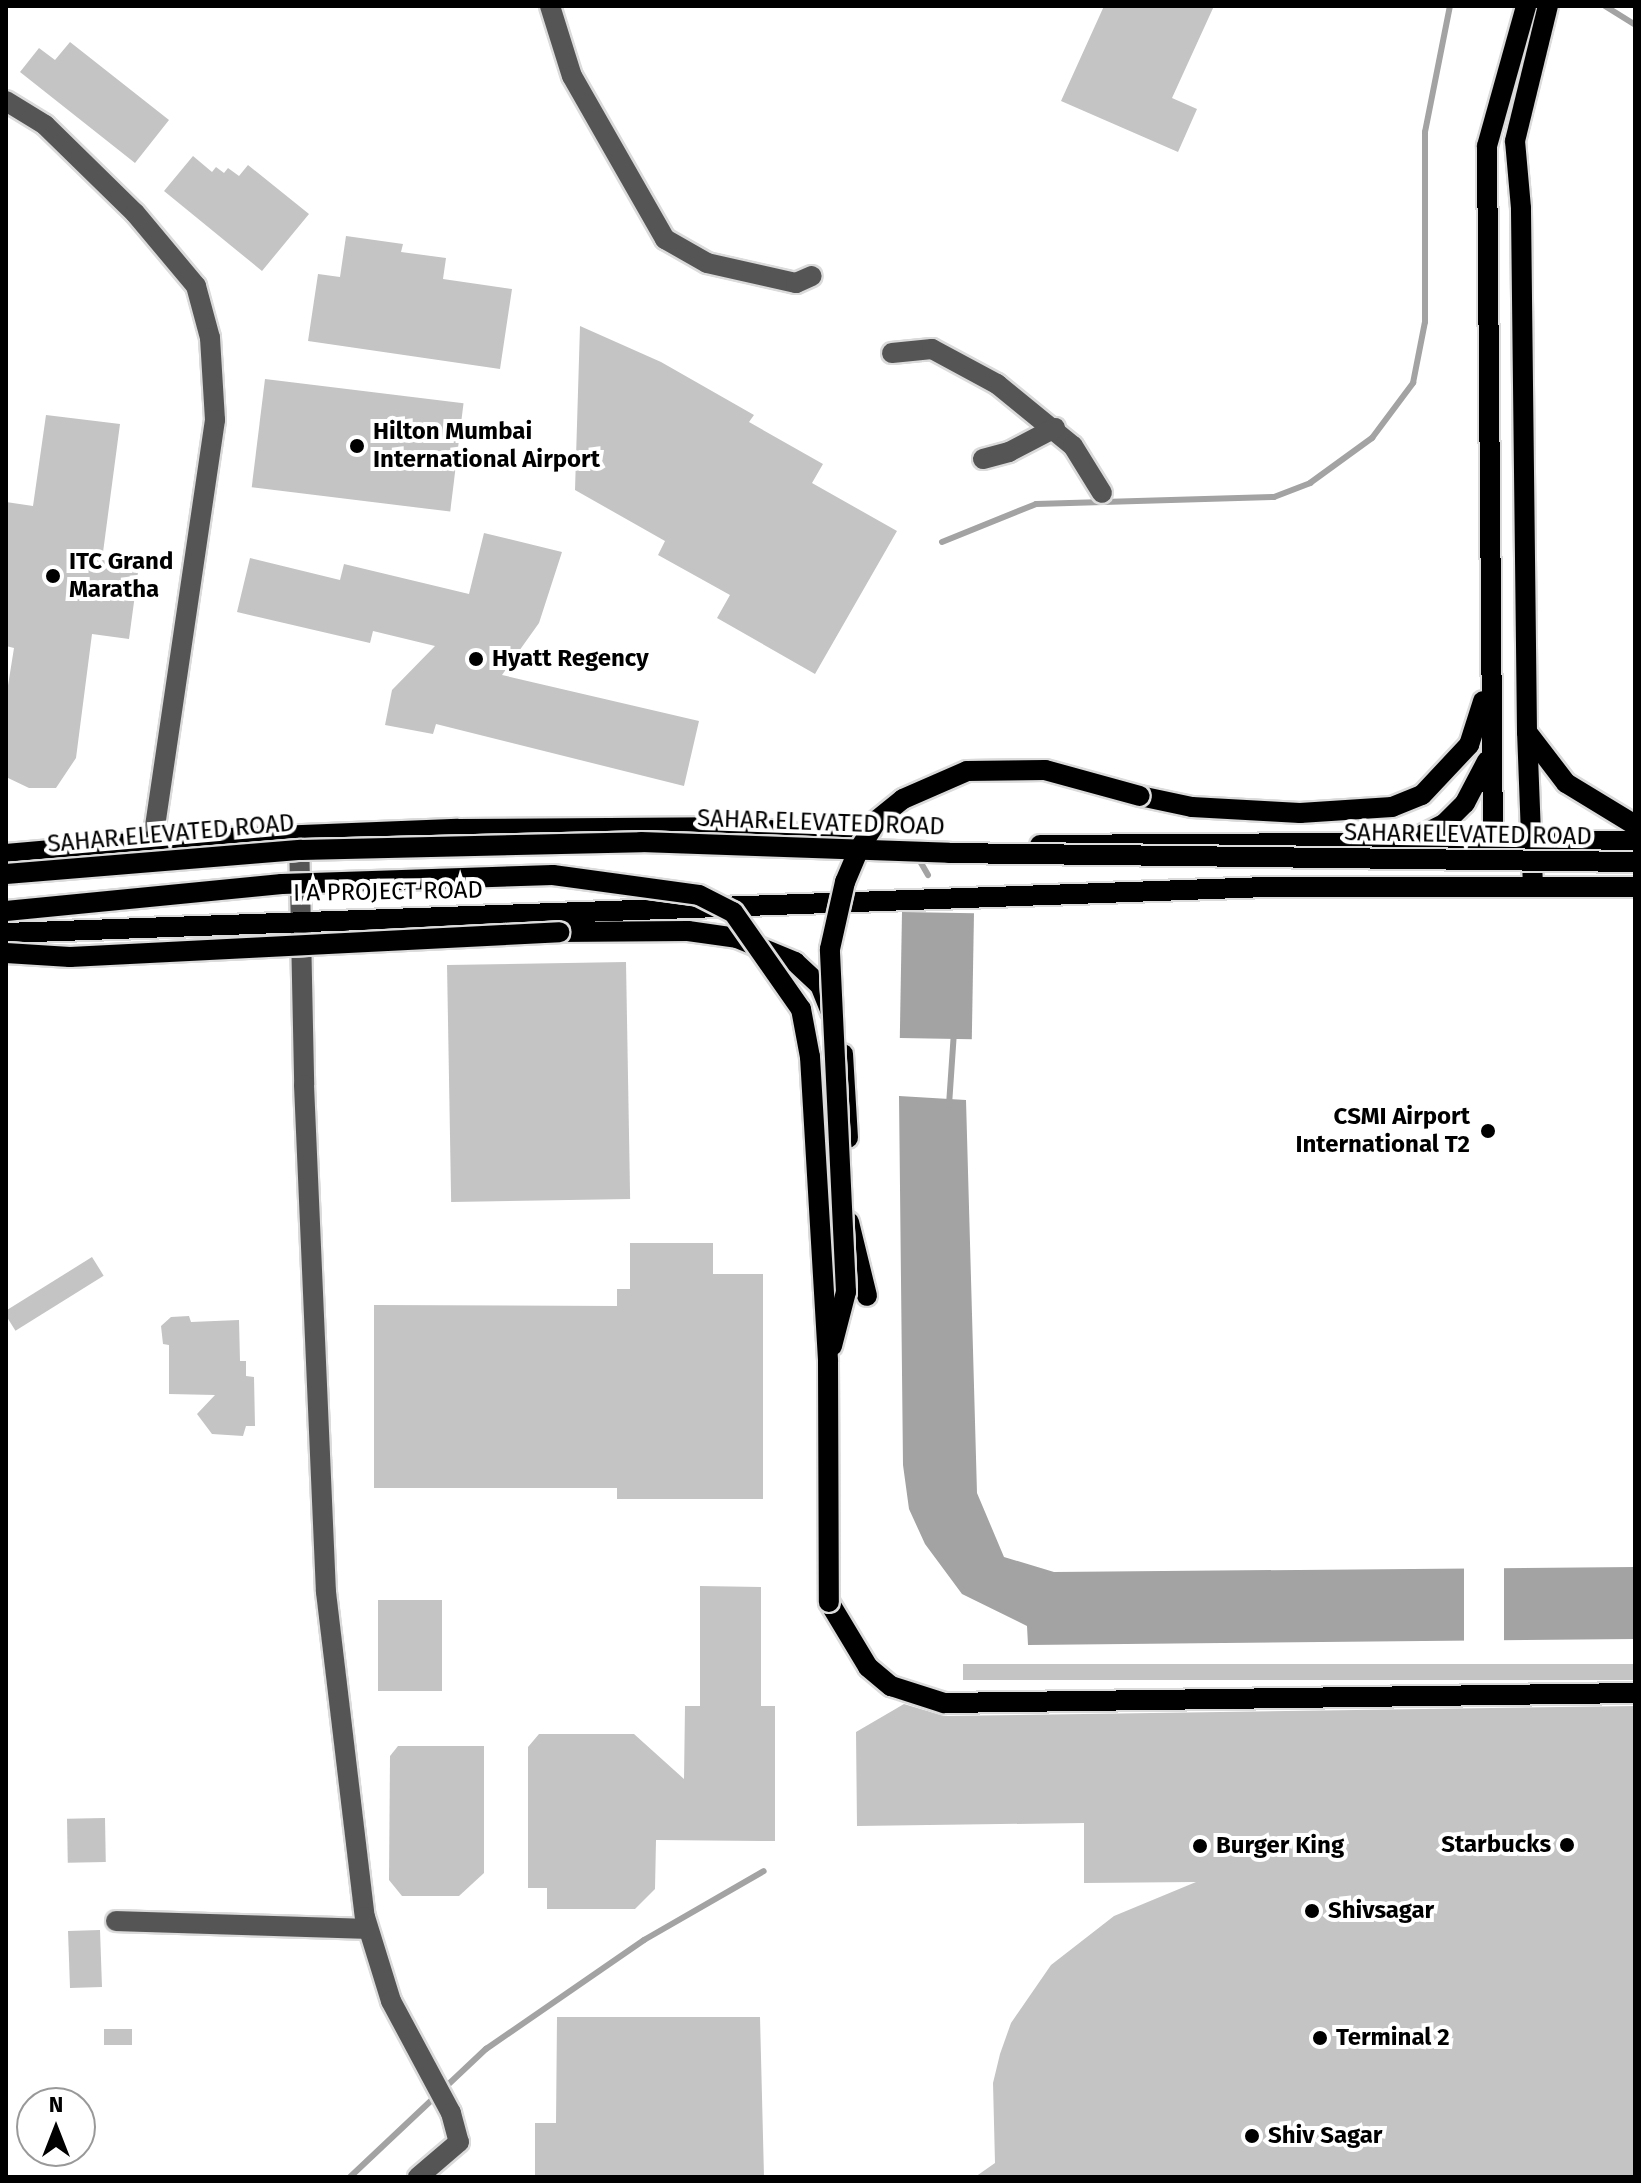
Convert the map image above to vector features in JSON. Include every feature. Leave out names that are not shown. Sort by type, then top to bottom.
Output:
[{"type":"main road","points":[[1493,886],[1489,754],[1487,146],[1526,6]]},
{"type":"main road","points":[[1533,887],[1527,732],[1521,208],[1515,141],[1548,6]]},
{"type":"main road","points":[[828,1361],[846,1292],[830,949],[845,882],[858,851],[877,820],[903,799],[967,771],[1045,770],[1192,807],[1300,813],[1392,807],[1422,795],[1469,745],[1489,674]]},
{"type":"main road","points":[[1527,732],[1566,783],[1635,825]]},
{"type":"main road","points":[[1413,839],[1445,823],[1465,803],[1489,754]]},
{"type":"main road","points":[[6,854],[153,841],[299,835],[748,827],[901,847],[1493,838],[1635,841]]},
{"type":"main road","name":"SAHAR ELEVATED ROAD","points":[[6,874],[301,850],[641,842],[949,853],[1557,864],[1635,862]]},
{"type":"main road","points":[[1557,864],[1635,886]]},
{"type":"main road","points":[[6,911],[282,884],[553,875],[699,895],[733,912],[801,1009],[810,1057],[828,1361],[829,1602],[868,1667],[891,1686],[944,1703],[1635,1693]]},
{"type":"main road","name":"I A PROJECT ROAD","points":[[6,933],[298,920],[772,908],[1269,887],[1635,886]]},
{"type":"main road","points":[[6,953],[70,957],[559,932],[688,931],[737,938],[795,962],[820,985],[842,1041],[849,1228],[867,1296]]},
{"type":"street","points":[[550,6],[572,76],[665,239],[707,263],[796,283],[812,276]]},
{"type":"street","points":[[6,101],[45,125],[135,213],[196,286],[210,338],[215,420],[153,841]]},
{"type":"street","points":[[892,353],[932,349],[963,362],[1055,428],[1073,446],[1102,493]]},
{"type":"street","points":[[983,459],[1009,452],[1055,428]]},
{"type":"street","points":[[299,835],[298,920],[326,1592],[368,1929],[391,2001],[424,2070],[451,2113],[459,2142],[418,2177]]},
{"type":"street","points":[[116,1921],[368,1929]]},
{"type":"shaded area","points":[[902,912],[974,913],[972,1039],[900,1038]]},
{"type":"shaded area","points":[[899,1096],[966,1100],[977,1493],[1004,1557],[1054,1572],[1635,1567],[1635,1639],[1028,1645],[1027,1626],[962,1594],[925,1544],[909,1509],[903,1465]]},
{"type":"pier","points":[[1464,1568],[1504,1568],[1504,1641],[1464,1641]]},
{"type":"building","points":[[1104,6],[1214,6],[1172,98],[1197,109],[1178,152],[1061,101]]},
{"type":"building","points":[[70,42],[169,120],[135,163],[20,72],[39,48],[55,60]]},
{"type":"building","points":[[193,156],[212,172],[216,167],[224,173],[228,168],[239,176],[248,165],[309,214],[262,271],[164,191]]},
{"type":"building","points":[[346,236],[403,244],[401,252],[446,258],[443,279],[512,289],[500,369],[308,341],[318,274],[340,277]]},
{"type":"building","points":[[580,326],[661,362],[754,415],[749,422],[823,464],[812,483],[897,531],[815,674],[717,618],[730,595],[658,555],[665,541],[575,490]]},
{"type":"building","name":"Hilton Mumbai International Airport","points":[[265,379],[464,403],[450,512],[252,487]]},
{"type":"building","name":"ITC Grand Maratha","points":[[46,415],[120,424],[102,560],[139,565],[129,639],[92,634],[76,758],[56,788],[29,788],[6,777],[6,698],[14,648],[6,646],[6,502],[33,506]]},
{"type":"building","name":"Hyatt Regency","points":[[484,533],[562,552],[539,623],[502,675],[699,721],[684,786],[436,724],[433,734],[385,725],[392,690],[435,646],[373,631],[370,643],[237,612],[250,558],[340,580],[344,564],[469,594]]},
{"type":"building","points":[[626,962],[630,1199],[451,1202],[447,965]]},
{"type":"building","points":[[630,1243],[713,1243],[713,1274],[763,1274],[763,1499],[617,1499],[617,1488],[374,1488],[374,1305],[617,1306],[617,1289],[630,1289]]},
{"type":"building","points":[[92,1257],[104,1276],[15,1331],[6,1311]]},
{"type":"building","points":[[189,1316],[191,1322],[239,1320],[240,1361],[246,1361],[246,1376],[254,1377],[255,1426],[246,1426],[243,1436],[212,1434],[197,1414],[215,1395],[169,1394],[169,1345],[163,1344],[161,1326],[171,1317]]},
{"type":"building","points":[[700,1586],[761,1587],[761,1706],[775,1706],[775,1841],[656,1840],[655,1889],[635,1909],[547,1909],[547,1888],[528,1888],[528,1747],[539,1734],[634,1734],[684,1779],[685,1706],[700,1706]]},
{"type":"building","points":[[378,1600],[442,1600],[442,1691],[378,1691]]},
{"type":"building","points":[[963,1664],[1635,1664],[1635,1680],[963,1680]]},
{"type":"building","points":[[904,1704],[944,1716],[1635,1706],[1635,2177],[975,2177],[995,2163],[993,2083],[1011,2023],[1051,1965],[1114,1916],[1196,1882],[1084,1883],[1084,1823],[857,1826],[856,1732]]},
{"type":"building","points":[[398,1746],[484,1746],[484,1873],[459,1896],[402,1896],[389,1880],[390,1756]]},
{"type":"building","points":[[105,1818],[106,1862],[68,1863],[67,1819]]},
{"type":"building","points":[[100,1930],[102,1987],[70,1988],[68,1931]]},
{"type":"building","points":[[557,2017],[760,2017],[764,2177],[535,2177],[535,2123],[556,2123]]},
{"type":"building","points":[[104,2029],[132,2029],[132,2045],[104,2045]]},
{"type":"waterway","points":[[942,542],[1036,504],[1274,497],[1310,483],[1372,438],[1413,383],[1425,322],[1425,132],[1450,6]]},
{"type":"waterway","points":[[1605,6],[1635,25]]},
{"type":"waterway","points":[[917,856],[928,875]]},
{"type":"waterway","points":[[949,1105],[954,1032]]},
{"type":"waterway","points":[[350,2177],[486,2049],[644,1940],[764,1871]]},
{"type":"place","name":"Hilton Mumbai International Airport","points":[[357,446]]},
{"type":"place","name":"ITC Grand Maratha","points":[[53,576]]},
{"type":"place","name":"Hyatt Regency","points":[[476,659]]},
{"type":"place","name":"CSMI Airport International T2","points":[[1488,1131]]},
{"type":"place","name":"Starbucks","points":[[1567,1845]]},
{"type":"place","name":"Burger King","points":[[1200,1846]]},
{"type":"place","name":"Shivsagar","points":[[1312,1911]]},
{"type":"place","name":"Terminal 2","points":[[1320,2038]]},
{"type":"place","name":"Shiv Sagar","points":[[1252,2136]]}]
